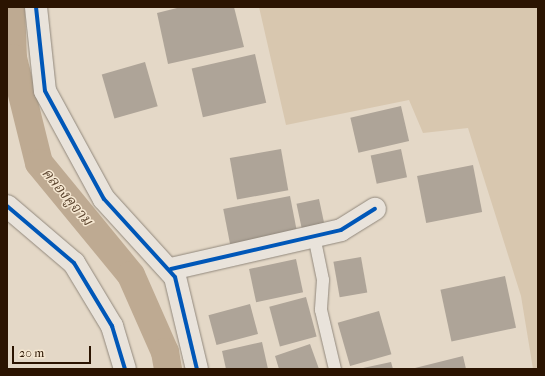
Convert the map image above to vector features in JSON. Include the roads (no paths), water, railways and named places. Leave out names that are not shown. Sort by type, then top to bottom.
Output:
[{"type":"street","points":[[36,7],[45,91],[104,199],[171,270],[175,277],[197,369]]},
{"type":"street","points":[[7,206],[74,263],[112,326],[125,369]]},
{"type":"street","points":[[171,270],[341,230],[375,209]]},
{"type":"lane","points":[[314,236],[323,280],[321,310],[335,369]]},
{"type":"waterway","name":"คลองคูจาม","points":[[11,7],[13,58],[39,163],[131,275],[165,352],[168,369]]}]
